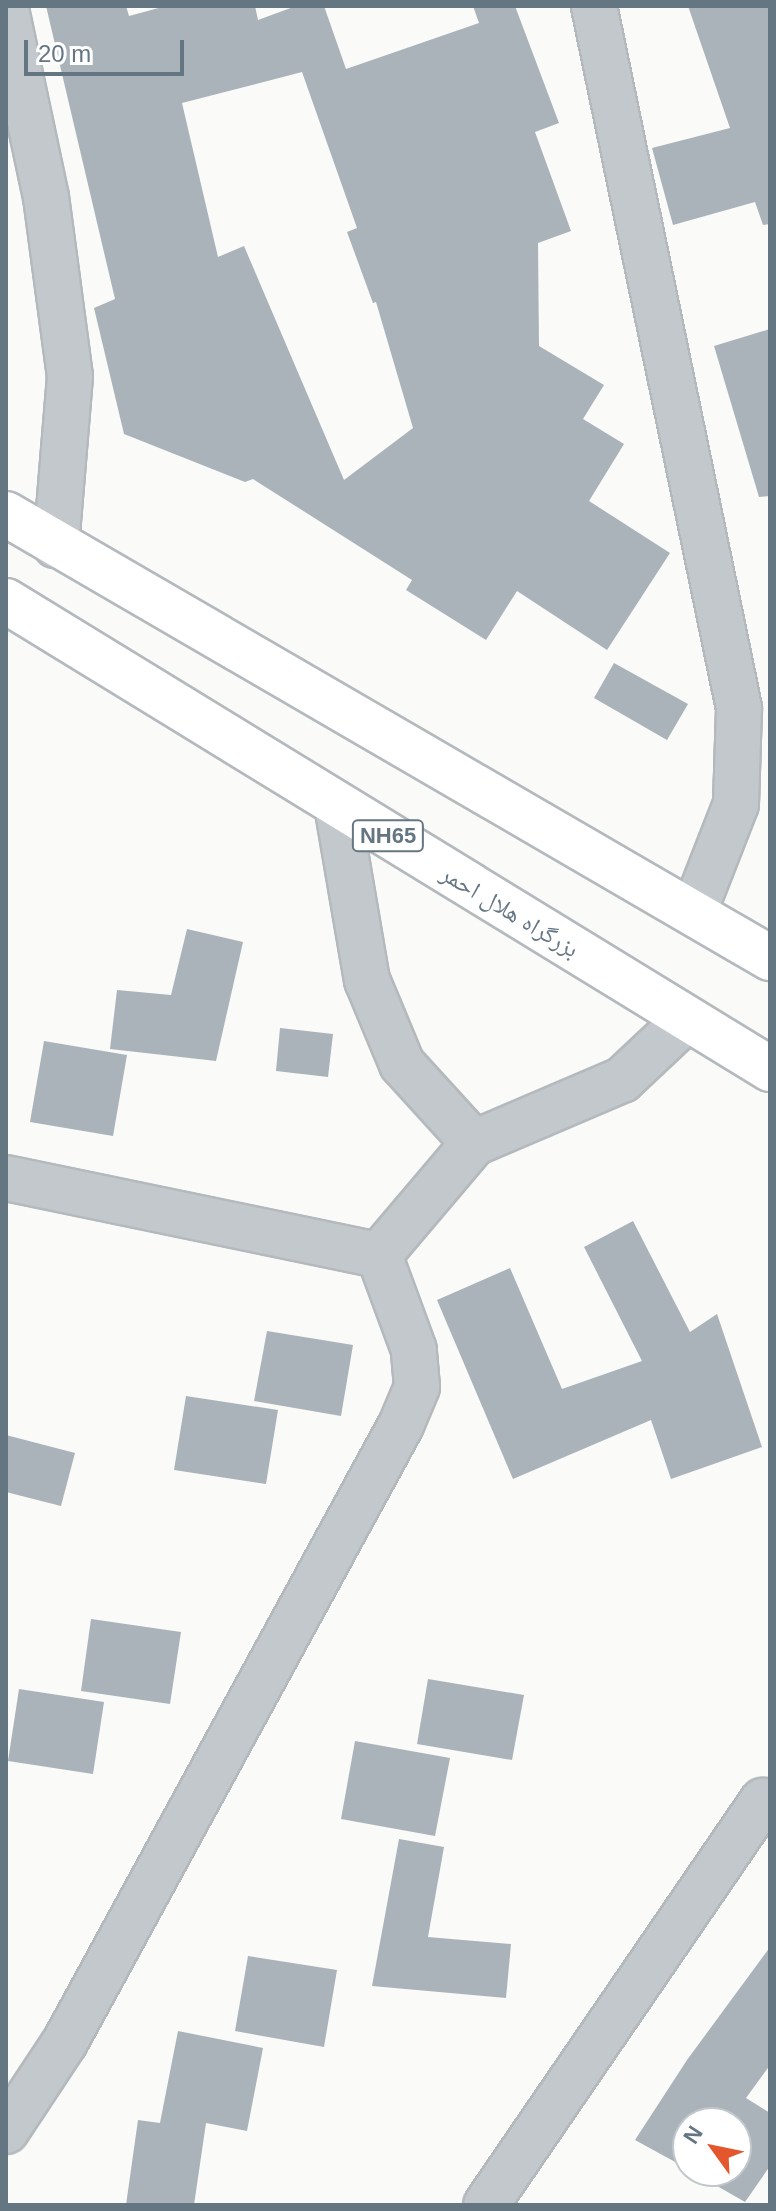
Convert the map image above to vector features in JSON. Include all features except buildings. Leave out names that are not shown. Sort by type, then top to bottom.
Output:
[{"type":"highway","points":[[6,514],[770,958]]},
{"type":"highway","name":"بزرگراه هلال احمر","points":[[6,601],[770,1069]]},
{"type":"street","points":[[594,6],[739,708],[736,804],[694,912]]},
{"type":"street","points":[[6,9],[46,197],[70,376],[56,545]]},
{"type":"street","points":[[337,805],[367,980],[402,1064],[474,1143]]},
{"type":"street","points":[[379,1255],[474,1143],[622,1080],[687,1019]]},
{"type":"street","points":[[6,1178],[379,1255]]},
{"type":"street","points":[[6,2131],[65,2042],[412,1400],[417,1387],[414,1350],[379,1255]]},
{"type":"street","points":[[486,2205],[763,1801]]}]
